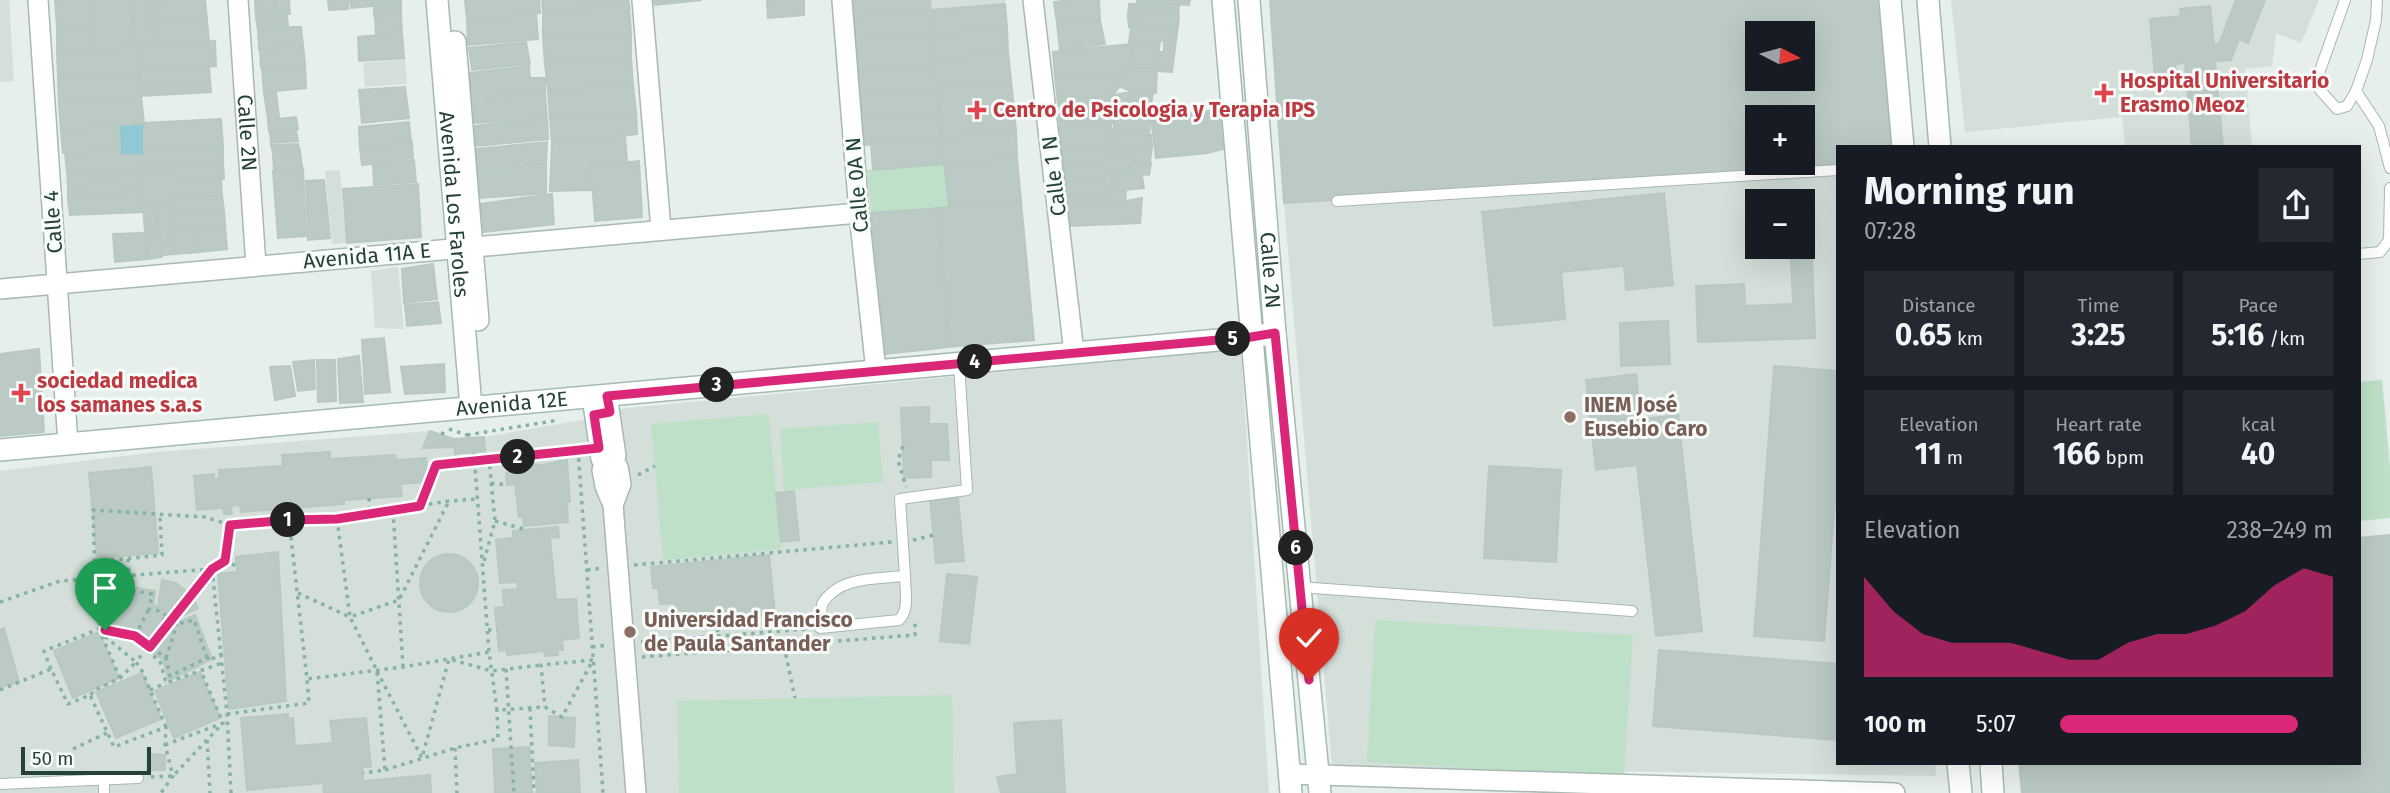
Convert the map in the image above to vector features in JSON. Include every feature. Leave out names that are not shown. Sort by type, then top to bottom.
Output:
[{"type":"street","name":"Calle 4","points":[[38,0],[68,444]]},
{"type":"street","name":"Calle 2N","points":[[238,0],[256,265]]},
{"type":"street","name":"Avenida Los Faroles","points":[[437,0],[465,247]]},
{"type":"street","name":"Avenida Los Faroles","points":[[451,0],[465,247],[478,407]]},
{"type":"street","points":[[642,0],[661,230]]},
{"type":"street","name":"Calle 0A N","points":[[842,0],[859,213],[876,371]]},
{"type":"street","name":"Calle 1 N","points":[[1034,0],[1074,353]]},
{"type":"street","name":"Calle 2N","points":[[1223,0],[1290,783]]},
{"type":"street","name":"Calle 2N","points":[[1248,0],[1275,333],[1319,783]]},
{"type":"street","points":[[1890,0],[1903,145]]},
{"type":"street","points":[[1928,0],[1940,145]]},
{"type":"street","name":"Avenida 11A E","points":[[0,289],[859,213]]},
{"type":"street","name":"Avenida 12E","points":[[0,450],[478,407],[598,402],[876,371],[1275,333]]},
{"type":"street","points":[[598,402],[607,460],[605,486],[613,505],[636,793]]},
{"type":"street","points":[[1958,765],[1961,793]]},
{"type":"street","points":[[1991,765],[1993,793]]},
{"type":"street","points":[[1290,783],[1895,793]]},
{"type":"lane","points":[[2345,0],[2317,84],[2323,95],[2337,109],[2347,106],[2356,91],[2373,40],[2376,0]]},
{"type":"lane","points":[[2356,91],[2379,126],[2390,168]]},
{"type":"lane","points":[[1337,201],[1836,170]]},
{"type":"lane","points":[[2361,254],[2380,252],[2389,240],[2390,188]]},
{"type":"lane","points":[[905,576],[858,581],[838,588],[822,604],[820,628],[899,621],[905,614],[905,576],[900,499],[967,490],[959,363]]},
{"type":"lane","points":[[1299,587],[1632,611]]},
{"type":"lane","points":[[0,784],[138,778]]},
{"type":"lane","points":[[104,779],[104,793]]},
{"type":"path","points":[[467,435],[598,402]]},
{"type":"path","points":[[442,435],[445,428]]},
{"type":"path","points":[[903,446],[898,460],[910,498]]},
{"type":"path","points":[[420,506],[436,465],[578,450],[607,460]]},
{"type":"path","points":[[578,450],[603,793]]},
{"type":"path","points":[[363,773],[385,770],[455,748],[498,739],[474,453]]},
{"type":"path","points":[[483,566],[495,521],[489,459]]},
{"type":"path","points":[[491,483],[507,485]]},
{"type":"path","points":[[369,498],[370,514]]},
{"type":"path","points":[[95,579],[93,510],[205,517],[230,525],[337,519],[449,500],[477,499]]},
{"type":"path","points":[[298,593],[350,617],[399,600],[449,500]]},
{"type":"path","points":[[393,511],[403,667]]},
{"type":"path","points":[[94,562],[162,555],[160,516]]},
{"type":"path","points":[[337,519],[350,617],[422,758]]},
{"type":"path","points":[[227,714],[309,703],[288,520]]},
{"type":"path","points":[[495,521],[527,530]]},
{"type":"path","points":[[225,561],[230,525]]},
{"type":"path","points":[[618,567],[902,541],[933,535]]},
{"type":"path","points":[[128,559],[129,576]]},
{"type":"path","points":[[225,561],[237,566]]},
{"type":"path","points":[[99,628],[44,651],[68,704],[120,678],[148,649],[212,569],[225,561]]},
{"type":"path","points":[[0,602],[60,581],[212,569]]},
{"type":"path","points":[[212,569],[227,714],[231,793]]},
{"type":"path","points":[[105,578],[99,628],[120,678]]},
{"type":"path","points":[[135,636],[149,609],[152,594],[111,587],[105,630],[135,636],[160,662],[166,683]]},
{"type":"path","points":[[149,609],[159,611],[177,624],[194,620],[210,658]]},
{"type":"path","points":[[148,649],[167,617]]},
{"type":"path","points":[[717,620],[719,636]]},
{"type":"path","points":[[177,624],[166,658],[170,676],[224,653]]},
{"type":"path","points":[[99,628],[102,634],[136,662],[142,671],[166,727],[165,745],[173,776]]},
{"type":"path","points":[[625,644],[820,628]]},
{"type":"path","points":[[488,630],[497,630]]},
{"type":"path","points":[[106,636],[132,640],[166,658]]},
{"type":"path","points":[[784,646],[795,698]]},
{"type":"path","points":[[307,679],[377,671],[489,652]]},
{"type":"path","points":[[449,659],[492,671],[593,660]]},
{"type":"path","points":[[422,758],[449,659]]},
{"type":"path","points":[[496,710],[545,707],[562,717],[593,660]]},
{"type":"path","points":[[150,690],[222,663]]},
{"type":"path","points":[[541,665],[545,707]]},
{"type":"path","points":[[0,690],[51,669]]},
{"type":"path","points":[[506,669],[514,793]]},
{"type":"path","points":[[201,671],[223,723]]},
{"type":"path","points":[[377,671],[385,770]]},
{"type":"path","points":[[90,695],[114,747],[166,727]]},
{"type":"path","points":[[530,708],[534,793]]},
{"type":"path","points":[[161,793],[173,776],[223,723],[227,714]]},
{"type":"path","points":[[165,745],[223,723]]},
{"type":"path","points":[[73,750],[107,733]]},
{"type":"path","points":[[207,740],[208,793]]},
{"type":"path","points":[[455,748],[457,793]]},
{"type":"path","points":[[138,778],[173,776]]},
{"type":"shaded area","points":[[0,0],[9,0],[14,81],[0,82]]},
{"type":"shaded area","points":[[930,0],[1005,0],[1005,4],[931,10]]},
{"type":"shaded area","name":"Hospital Universitario Erasmo Meoz","points":[[1951,0],[2319,0],[2301,43],[2276,33],[2272,66],[2245,69],[2252,145],[2125,145],[2122,117],[1965,132]]},
{"type":"shaded area","points":[[405,59],[407,84],[365,87],[363,63]]},
{"type":"shaded area","points":[[340,170],[346,243],[332,244],[325,171]]},
{"type":"shaded area","name":"INEM José Eusebio Caro","points":[[1836,170],[1836,765],[1935,765],[1936,776],[1332,767],[1284,203],[1753,175],[1815,175],[1815,171]]},
{"type":"shaded area","points":[[398,267],[404,329],[375,328],[371,271]]},
{"type":"shaded area","name":"Universidad Francisco de Paula Santander","points":[[1241,349],[1269,793],[0,793],[0,471],[157,452],[430,431],[454,439],[484,437],[588,419],[621,428],[619,409]]},
{"type":"green space","points":[[944,164],[949,207],[871,213],[867,170]]},
{"type":"green space","points":[[2382,380],[2390,467],[2390,518],[2361,521],[2361,382]]},
{"type":"green space","points":[[769,414],[781,549],[663,560],[651,424]]},
{"type":"green space","points":[[878,422],[883,482],[784,490],[780,429]]},
{"type":"green space","points":[[1375,620],[1633,635],[1624,778],[1367,762]]},
{"type":"green space","points":[[952,695],[954,793],[679,793],[677,701]]},
{"type":"water","points":[[144,123],[144,155],[120,155],[119,125]]},
{"type":"building","points":[[55,0],[89,0],[92,25],[57,28]]},
{"type":"building","points":[[89,0],[131,0],[136,47],[94,49]]},
{"type":"building","points":[[131,0],[147,0],[153,45],[136,47]]},
{"type":"building","points":[[147,0],[159,0],[161,24],[149,24]]},
{"type":"building","points":[[159,0],[205,0],[207,20],[161,24]]},
{"type":"building","points":[[255,0],[274,0],[275,15],[256,17]]},
{"type":"building","points":[[275,0],[289,0],[290,14],[276,14]]},
{"type":"building","points":[[328,0],[348,0],[348,9],[329,10]]},
{"type":"building","points":[[350,0],[372,0],[372,6],[351,8]]},
{"type":"building","points":[[373,0],[401,0],[401,4],[373,5]]},
{"type":"building","points":[[465,0],[539,0],[540,13],[467,20]]},
{"type":"building","points":[[542,0],[628,0],[629,4],[543,13]]},
{"type":"building","points":[[654,0],[702,0],[655,5]]},
{"type":"building","points":[[767,0],[804,0],[804,15],[768,18]]},
{"type":"building","points":[[852,0],[930,0],[931,10],[853,17]]},
{"type":"building","points":[[1099,0],[1100,21],[1057,23],[1054,2]]},
{"type":"building","points":[[1137,0],[1166,0],[1165,3],[1137,3]]},
{"type":"building","points":[[1166,0],[1190,0],[1189,5],[1166,4]]},
{"type":"building","points":[[1270,0],[1883,0],[1891,145],[1836,145],[1836,170],[1815,171],[1815,105],[1745,105],[1745,175],[1754,175],[1284,203]]},
{"type":"building","points":[[2236,0],[2265,0],[2248,43],[2239,39],[2231,60],[2215,61],[2223,145],[2192,145],[2185,63],[2175,64],[2177,75],[2155,77],[2150,19],[2181,16],[2180,9],[2210,6],[2214,44],[2219,44]]},
{"type":"building","points":[[629,4],[631,34],[543,37],[543,13]]},
{"type":"building","points":[[1005,4],[1007,28],[932,35],[931,10]]},
{"type":"building","points":[[1129,4],[1179,5],[1178,14],[1128,16]]},
{"type":"building","points":[[401,5],[401,14],[374,16],[374,6]]},
{"type":"building","points":[[931,10],[932,35],[855,41],[853,17]]},
{"type":"building","points":[[536,14],[538,39],[468,45],[467,20]]},
{"type":"building","points":[[1179,14],[1178,27],[1129,27],[1128,17]]},
{"type":"building","points":[[287,15],[288,26],[258,30],[256,18]]},
{"type":"building","points":[[401,15],[402,31],[376,34],[375,17]]},
{"type":"building","points":[[207,20],[209,41],[153,45],[152,24]]},
{"type":"building","points":[[1100,21],[1105,44],[1060,50],[1057,23]]},
{"type":"building","points":[[92,25],[94,49],[57,52],[57,28]]},
{"type":"building","points":[[1131,26],[1178,27],[1176,40],[1129,43]]},
{"type":"building","points":[[301,27],[303,45],[259,49],[258,31]]},
{"type":"building","points":[[1007,28],[1008,52],[934,60],[932,35]]},
{"type":"building","points":[[402,33],[404,58],[359,61],[358,37]]},
{"type":"building","points":[[631,34],[631,57],[545,64],[543,37]]},
{"type":"building","points":[[932,35],[935,67],[858,72],[855,41]]},
{"type":"building","points":[[1176,40],[1172,72],[1158,71],[1159,52],[1164,52],[1164,41]]},
{"type":"building","points":[[215,41],[216,66],[138,72],[136,47]]},
{"type":"building","points":[[1160,41],[1157,68],[1133,68],[1132,44]]},
{"type":"building","points":[[526,42],[530,64],[472,70],[469,48]]},
{"type":"building","points":[[1131,44],[1133,71],[1055,77],[1053,52]]},
{"type":"building","points":[[303,46],[305,64],[261,68],[260,50]]},
{"type":"building","points":[[136,47],[138,72],[58,77],[57,52]]},
{"type":"building","points":[[1008,52],[1011,80],[937,89],[934,60]]},
{"type":"building","points":[[631,58],[633,85],[548,90],[545,64]]},
{"type":"building","points":[[305,65],[306,88],[264,92],[262,69]]},
{"type":"building","points":[[529,66],[530,78],[545,78],[545,93],[472,97],[470,73]]},
{"type":"building","points":[[209,67],[210,80],[140,85],[138,72]]},
{"type":"building","points":[[935,67],[937,89],[860,95],[858,72]]},
{"type":"building","points":[[1134,68],[1157,68],[1156,93],[1134,93],[1120,86],[1119,73],[1134,72]]},
{"type":"building","points":[[138,72],[141,96],[59,104],[58,77]]},
{"type":"building","points":[[1118,72],[1119,87],[1113,95],[1058,103],[1055,77]]},
{"type":"building","points":[[210,80],[211,92],[141,96],[140,85]]},
{"type":"building","name":"Centro de Psicologia y Terapia IPS","points":[[1011,80],[1016,131],[942,138],[937,89]]},
{"type":"building","points":[[633,85],[636,112],[550,119],[548,90]]},
{"type":"building","points":[[405,87],[409,118],[362,123],[359,90]]},
{"type":"building","points":[[937,89],[939,112],[862,118],[860,95]]},
{"type":"building","points":[[276,92],[279,117],[268,119],[264,93]]},
{"type":"building","points":[[1153,93],[1149,119],[1113,120],[1114,95]]},
{"type":"building","points":[[545,94],[547,119],[474,123],[473,99]]},
{"type":"building","points":[[1113,95],[1114,123],[1060,127],[1058,103]]},
{"type":"building","points":[[141,96],[144,123],[61,131],[59,104]]},
{"type":"building","points":[[1223,109],[1227,148],[1207,153],[1156,158],[1151,119]]},
{"type":"building","points":[[636,112],[637,134],[552,143],[550,119]]},
{"type":"building","points":[[939,112],[942,138],[864,145],[862,118]]},
{"type":"building","points":[[296,117],[298,129],[269,131],[268,120]]},
{"type":"building","points":[[221,119],[223,146],[144,148],[144,123]]},
{"type":"building","points":[[547,119],[548,139],[476,146],[475,126]]},
{"type":"building","points":[[1115,120],[1150,120],[1149,135],[1112,136]]},
{"type":"building","points":[[409,122],[411,142],[360,148],[359,127]]},
{"type":"building","points":[[1111,124],[1111,147],[1062,152],[1060,127]]},
{"type":"building","points":[[119,125],[120,151],[63,153],[61,131]]},
{"type":"building","points":[[296,131],[298,141],[271,143],[270,132]]},
{"type":"building","points":[[1016,131],[1017,158],[944,164],[942,138]]},
{"type":"building","points":[[625,135],[627,162],[591,166],[593,190],[550,191],[552,143]]},
{"type":"building","points":[[1151,135],[1152,145],[1112,147],[1112,136]]},
{"type":"building","points":[[942,138],[944,164],[873,170],[871,144]]},
{"type":"building","points":[[412,142],[413,158],[362,165],[360,148]]},
{"type":"building","points":[[547,142],[546,164],[478,173],[476,149]]},
{"type":"building","points":[[298,144],[300,151],[273,153],[271,145]]},
{"type":"building","points":[[223,146],[223,162],[144,164],[144,148]]},
{"type":"building","points":[[1127,146],[1124,158],[1064,165],[1062,152]]},
{"type":"building","points":[[1128,146],[1152,146],[1150,162],[1125,158]]},
{"type":"building","points":[[120,151],[120,155],[144,155],[143,174],[67,172],[65,153]]},
{"type":"building","points":[[300,152],[302,167],[274,170],[273,155]]},
{"type":"building","points":[[1131,157],[1129,172],[1065,182],[1064,165]]},
{"type":"building","points":[[1017,158],[1021,201],[949,207],[944,164]]},
{"type":"building","points":[[414,160],[416,182],[374,185],[373,165]]},
{"type":"building","points":[[639,161],[642,217],[595,221],[591,166]]},
{"type":"building","points":[[1131,161],[1151,163],[1149,175],[1130,173]]},
{"type":"building","points":[[223,162],[224,179],[143,174],[143,165]]},
{"type":"building","points":[[546,166],[546,193],[480,198],[478,175]]},
{"type":"building","points":[[303,168],[306,236],[278,238],[273,171]]},
{"type":"building","points":[[67,172],[120,174],[119,181],[68,186]]},
{"type":"building","points":[[1129,173],[1142,176],[1144,188],[1114,191],[1111,176]]},
{"type":"building","points":[[120,174],[143,174],[143,190],[122,191],[121,199],[68,200],[68,186],[119,181]]},
{"type":"building","points":[[143,174],[221,179],[222,196],[173,197],[173,203],[143,205]]},
{"type":"building","points":[[1111,177],[1113,191],[1067,197],[1065,182]]},
{"type":"building","points":[[324,180],[330,238],[308,240],[306,181]]},
{"type":"building","points":[[418,184],[421,237],[347,243],[343,189]]},
{"type":"building","points":[[143,190],[143,212],[70,215],[68,200],[121,199],[122,191]]},
{"type":"building","points":[[1126,190],[1125,203],[1067,208],[1067,197]]},
{"type":"building","points":[[1664,193],[1673,285],[1626,290],[1624,266],[1561,272],[1565,319],[1494,326],[1482,212]]},
{"type":"building","points":[[552,194],[554,224],[484,232],[480,204]]},
{"type":"building","points":[[222,196],[224,211],[174,213],[173,197]]},
{"type":"building","points":[[1142,198],[1140,223],[1069,226],[1067,208],[1125,203]]},
{"type":"building","points":[[1021,201],[1034,340],[948,347],[939,208]]},
{"type":"building","points":[[173,203],[176,254],[162,255],[155,204]]},
{"type":"building","points":[[155,204],[162,257],[147,259],[143,205]]},
{"type":"building","points":[[939,208],[948,347],[886,354],[871,213]]},
{"type":"building","points":[[224,211],[225,225],[175,229],[174,213]]},
{"type":"building","points":[[225,225],[227,249],[200,252],[197,227]]},
{"type":"building","points":[[197,227],[200,252],[176,254],[175,229]]},
{"type":"building","points":[[145,233],[147,259],[115,262],[113,234]]},
{"type":"building","points":[[1791,259],[1812,259],[1815,338],[1698,342],[1696,286],[1744,284],[1745,306],[1793,304]]},
{"type":"building","points":[[433,264],[437,299],[404,303],[402,269]]},
{"type":"building","points":[[438,302],[441,323],[407,326],[405,305]]},
{"type":"building","points":[[1668,321],[1670,364],[1621,366],[1620,323]]},
{"type":"building","points":[[384,338],[390,392],[365,394],[362,340]]},
{"type":"building","name":"sociedad medica los samanes s.a.s","points":[[39,349],[44,432],[0,436],[0,354]]},
{"type":"building","points":[[359,356],[363,402],[340,403],[338,359]]},
{"type":"building","points":[[314,360],[315,389],[298,391],[293,362]]},
{"type":"building","points":[[317,360],[335,360],[336,401],[318,402]]},
{"type":"building","points":[[444,364],[445,392],[405,394],[401,367]]},
{"type":"building","points":[[290,366],[295,396],[275,400],[270,367]]},
{"type":"building","points":[[1774,366],[1836,371],[1836,487],[1824,641],[1754,636]]},
{"type":"building","points":[[1636,374],[1641,419],[1678,415],[1702,631],[1656,636],[1637,465],[1596,470],[1586,380]]},
{"type":"building","points":[[929,407],[929,424],[947,424],[949,460],[931,460],[931,477],[904,478],[901,408]]},
{"type":"building","points":[[430,431],[454,439],[455,447],[423,448]]},
{"type":"building","points":[[484,437],[485,451],[455,454],[454,439]]},
{"type":"building","points":[[330,452],[330,459],[395,455],[396,460],[426,458],[427,482],[400,484],[402,496],[344,500],[344,504],[241,512],[240,505],[231,506],[232,514],[224,514],[223,508],[197,510],[194,476],[214,474],[214,479],[219,479],[219,470],[283,466],[282,455]]},
{"type":"building","points":[[567,460],[570,502],[567,502],[568,522],[524,526],[523,516],[519,517],[515,484],[507,485],[506,473],[525,468],[525,464],[542,465]]},
{"type":"building","points":[[1489,466],[1561,470],[1556,562],[1484,558]]},
{"type":"building","points":[[151,467],[158,553],[97,558],[89,473]]},
{"type":"building","points":[[794,491],[799,540],[781,542],[776,493]]},
{"type":"building","points":[[958,497],[964,561],[936,563],[930,499]]},
{"type":"building","points":[[558,527],[559,537],[550,538],[556,600],[576,599],[579,638],[562,640],[563,650],[557,650],[558,655],[545,656],[544,651],[507,655],[507,650],[499,651],[495,608],[504,607],[503,590],[518,589],[517,582],[500,583],[496,540],[513,538],[513,531]]},
{"type":"building","points":[[2390,535],[2390,793],[2022,793],[2019,765],[2361,765],[2361,538]]},
{"type":"building","points":[[278,552],[286,701],[229,709],[218,574],[237,572],[236,557]]},
{"type":"building","points":[[449,554],[460,556],[473,567],[478,583],[476,594],[465,607],[449,612],[438,610],[425,599],[420,583],[422,572],[433,559]]},
{"type":"building","points":[[769,555],[775,614],[677,624],[675,603],[660,604],[658,588],[653,588],[651,567]]},
{"type":"building","points":[[947,574],[977,577],[969,644],[940,641]]},
{"type":"building","points":[[162,580],[176,583],[193,597],[198,608],[178,618],[158,606]]},
{"type":"building","points":[[108,583],[155,591],[153,606],[158,606],[178,618],[179,622],[195,615],[212,659],[169,681],[163,660],[133,639],[102,633]]},
{"type":"building","points":[[4,628],[19,682],[0,687],[0,630]]},
{"type":"building","points":[[99,632],[119,678],[73,698],[54,651]]},
{"type":"building","points":[[1659,650],[1836,664],[1836,740],[1653,726]]},
{"type":"building","points":[[200,672],[220,718],[174,738],[155,691]]},
{"type":"building","points":[[142,673],[161,719],[116,738],[96,692]]},
{"type":"building","points":[[288,714],[288,719],[293,718],[295,746],[333,743],[330,721],[366,718],[371,767],[362,767],[363,781],[430,775],[431,793],[324,793],[323,783],[247,790],[241,718]]},
{"type":"building","points":[[549,716],[575,718],[574,747],[549,745]]},
{"type":"building","points":[[1061,720],[1065,793],[1001,793],[997,777],[1017,774],[1014,723]]},
{"type":"building","points":[[529,747],[532,793],[495,793],[493,749]]},
{"type":"building","points":[[148,754],[165,755],[165,770],[147,770]]},
{"type":"building","points":[[578,760],[580,793],[537,793],[535,763]]},
{"type":"place","name":"Hospital Universitario Erasmo Meoz","points":[[2104,93]]},
{"type":"place","name":"Centro de Psicologia y Terapia IPS","points":[[977,110]]},
{"type":"place","name":"sociedad medica los samanes s.a.s","points":[[21,393]]},
{"type":"place","name":"INEM José Eusebio Caro","points":[[1570,417]]},
{"type":"place","name":"Universidad Francisco de Paula Santander","points":[[630,632]]},
{"type":"route","points":[[105,630],[135,636],[150,647],[212,569],[225,561],[230,525],[337,519],[420,506],[436,465],[599,448],[594,415],[610,412],[607,396],[1275,333],[1309,680]]}]
